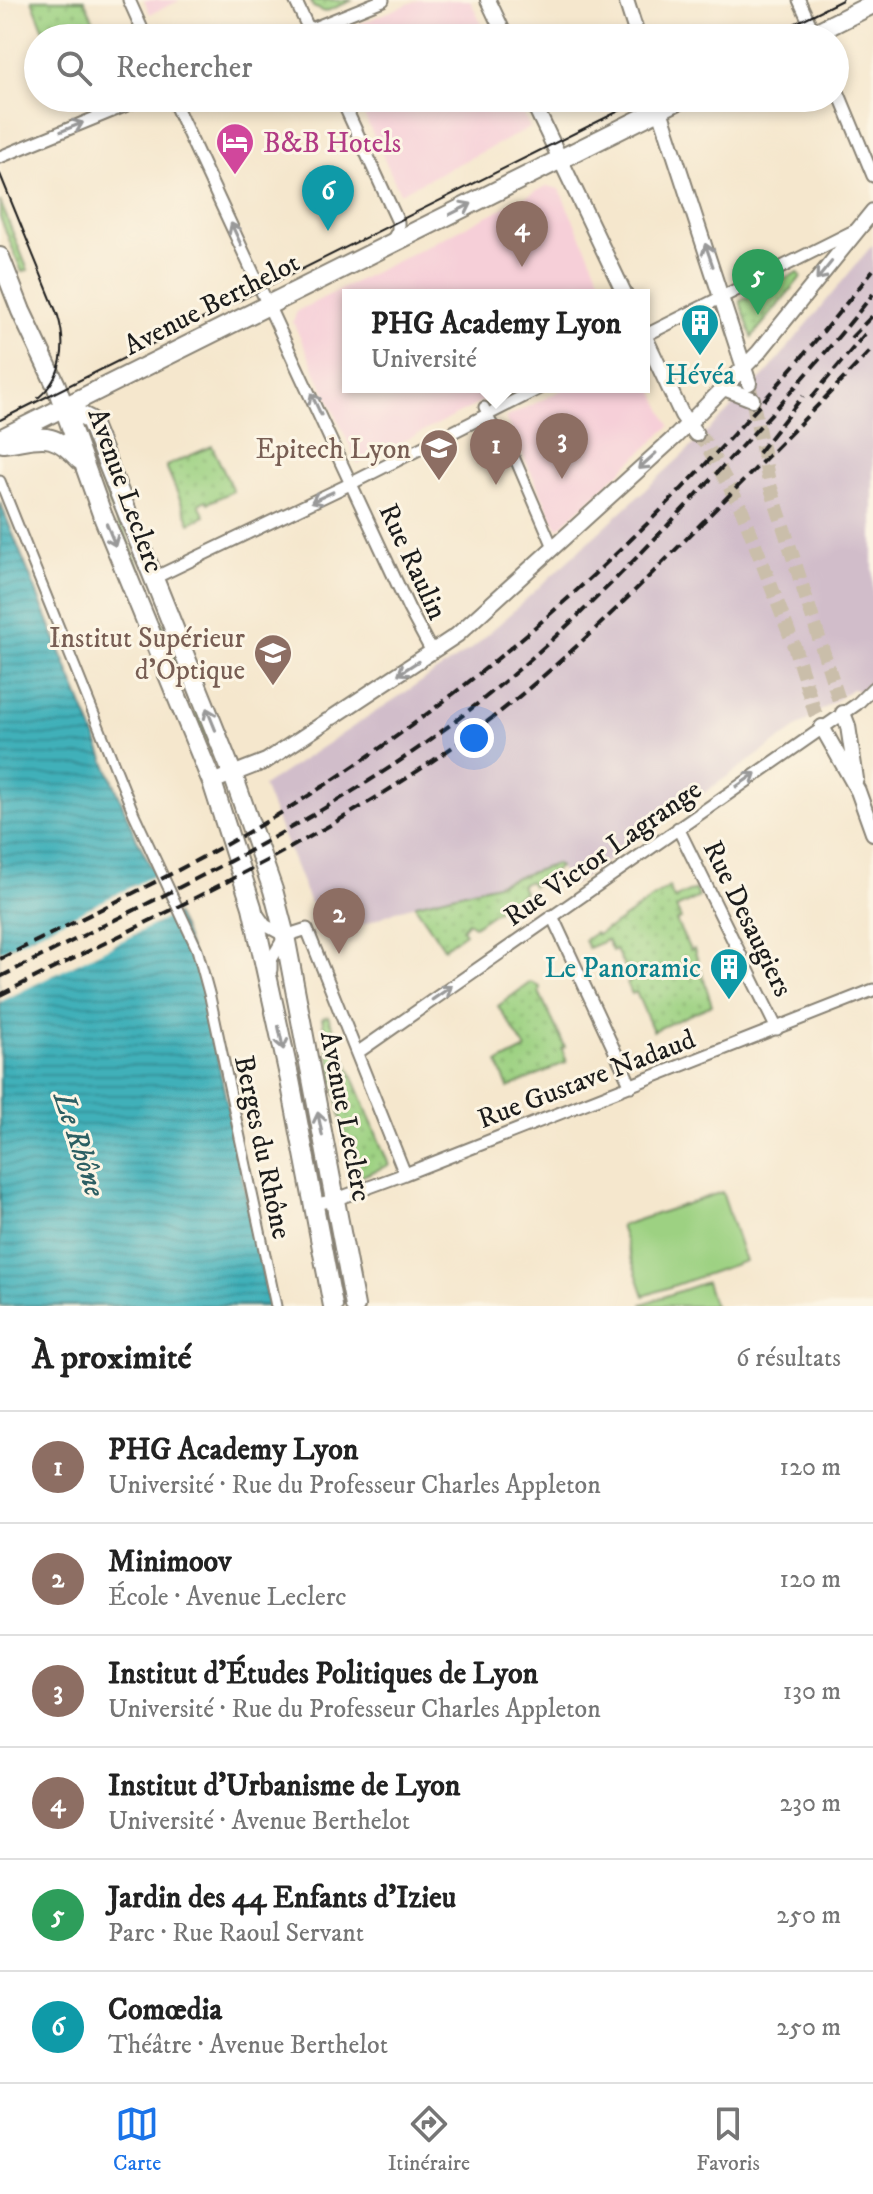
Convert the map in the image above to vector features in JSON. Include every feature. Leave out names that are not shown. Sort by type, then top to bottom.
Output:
[{"type":"main road","points":[[835,24],[873,4]]},
{"type":"main road","name":"Avenue Berthelot","points":[[0,441],[562,159],[644,112]]},
{"type":"main road","points":[[0,257],[64,407]]},
{"type":"main road","points":[[21,311],[31,357],[50,400],[47,410],[29,429],[39,438],[57,440],[82,462]]},
{"type":"main road","name":"Avenue Leclerc","points":[[64,407],[82,462],[212,782],[252,907],[333,1306]]},
{"type":"main road","name":"Avenue Leclerc","points":[[64,407],[90,420],[233,775],[273,890],[285,936],[355,1306]]},
{"type":"street","points":[[129,0],[140,24]]},
{"type":"street","points":[[295,0],[306,24]]},
{"type":"street","points":[[332,24],[383,0]]},
{"type":"street","points":[[488,0],[499,24]]},
{"type":"street","points":[[626,0],[634,24]]},
{"type":"street","points":[[799,0],[808,24]]},
{"type":"street","points":[[0,157],[110,112]]},
{"type":"street","name":"Rue Raulin","points":[[178,112],[409,609],[432,652]]},
{"type":"street","points":[[347,112],[398,222],[398,230],[391,244]]},
{"type":"street","points":[[538,112],[622,289]]},
{"type":"street","points":[[661,112],[749,383]]},
{"type":"street","points":[[847,112],[873,176]]},
{"type":"street","points":[[212,782],[266,761],[457,635],[553,547],[692,429],[873,211]]},
{"type":"street","points":[[650,333],[858,229]]},
{"type":"street","points":[[650,348],[692,429]]},
{"type":"street","points":[[724,388],[752,399]]},
{"type":"street","points":[[154,578],[352,483],[485,411],[528,393]]},
{"type":"street","points":[[485,411],[512,452],[553,547]]},
{"type":"street","name":"Berges du Rhône","points":[[0,481],[134,814],[197,949],[276,1306]]},
{"type":"street","name":"Rue Victor Lagrange","points":[[357,1053],[843,713],[873,688]]},
{"type":"street","points":[[843,713],[848,726],[858,791]]},
{"type":"street","points":[[822,727],[858,791],[873,833]]},
{"type":"street","name":"Rue Desaugiers","points":[[678,828],[777,1029]]},
{"type":"street","name":"Avenue Leclerc","points":[[252,907],[265,925],[285,936]]},
{"type":"street","points":[[552,916],[631,1086]]},
{"type":"street","name":"Avenue Leclerc","points":[[270,987],[271,960],[285,936],[307,929],[405,1174]]},
{"type":"street","name":"Rue Gustave Nadaud","points":[[313,1205],[405,1174],[873,990]]},
{"type":"shaded area","points":[[144,0],[178,0],[179,1],[150,14]]},
{"type":"shaded area","points":[[418,0],[470,0],[481,24],[360,24]]},
{"type":"shaded area","points":[[362,112],[523,112],[530,128],[400,193]]},
{"type":"shaded area","points":[[547,186],[559,189],[605,289],[342,289],[342,393],[500,393],[358,464],[293,322],[297,311]]},
{"type":"shaded area","points":[[873,244],[873,679],[860,691],[852,689],[573,885],[556,864],[493,885],[401,909],[338,935],[327,906],[310,903],[263,786],[474,647],[685,453],[767,373]]},
{"type":"shaded area","points":[[650,384],[670,426],[558,529],[505,418],[556,393],[650,393]]},
{"type":"green space","points":[[32,0],[84,0],[95,24],[41,24]]},
{"type":"green space","points":[[310,0],[353,0],[325,12],[313,7]]},
{"type":"green space","points":[[0,201],[28,270],[22,272],[0,217]]},
{"type":"green space","points":[[798,272],[801,277],[752,337],[740,301]]},
{"type":"green space","points":[[83,429],[217,755],[213,757],[79,430]]},
{"type":"green space","points":[[212,446],[233,491],[199,504],[205,516],[190,523],[166,466]]},
{"type":"green space","points":[[556,864],[559,867],[532,886],[529,881],[521,885],[524,892],[474,926],[468,922],[462,929],[465,933],[444,948],[416,907],[416,904],[493,885]]},
{"type":"green space","points":[[669,887],[674,899],[695,889],[699,897],[676,908],[681,919],[676,921],[690,950],[694,949],[712,1005],[653,1031],[636,992],[632,994],[627,984],[631,981],[616,950],[612,951],[607,940],[588,948],[584,940],[608,929]]},
{"type":"green space","points":[[531,982],[540,987],[539,992],[565,1047],[562,1049],[567,1062],[508,1088],[498,1063],[526,1049],[498,1006]]},
{"type":"green space","points":[[328,1016],[389,1165],[362,1176],[350,1167],[322,1018]]},
{"type":"green space","points":[[722,1192],[745,1261],[644,1296],[620,1226]]},
{"type":"green space","points":[[706,1282],[714,1306],[642,1304]]},
{"type":"water","name":"Le Rhône","points":[[0,502],[135,835],[182,928],[201,979],[269,1306],[0,1306]]},
{"type":"pier","points":[[159,873],[179,912],[0,1002],[0,952]]},
{"type":"tunnel","points":[[749,383],[769,482],[843,713]]},
{"type":"tunnel","points":[[696,434],[705,442],[742,510],[822,727]]},
{"type":"tram line","points":[[794,24],[842,0]]},
{"type":"tram line","points":[[0,420],[617,112]]},
{"type":"tram line","points":[[0,174],[61,327],[62,350],[58,371],[38,398]]},
{"type":"railway","points":[[0,959],[172,873],[274,817],[360,762],[443,702],[598,571],[671,500],[741,426],[873,270]]},
{"type":"railway","points":[[0,977],[299,823],[395,764],[477,704],[554,638],[662,531],[787,396],[873,294]]},
{"type":"railway","points":[[851,338],[873,315]]},
{"type":"railway","points":[[811,398],[865,334]]},
{"type":"railway","points":[[0,995],[294,846],[407,778],[461,741],[523,693],[611,614],[873,348]]},
{"type":"railway","points":[[758,453],[803,396]]},
{"type":"place","name":"B&B Hotels","points":[[235,176]]},
{"type":"place","name":"Comœdia","points":[[328,231]]},
{"type":"place","name":"Institut d'Urbanisme de Lyon","points":[[522,267]]},
{"type":"place","name":"Jardin des 44 Enfants d'Izieu","points":[[758,315]]},
{"type":"place","name":"Hévéa","points":[[700,357]]},
{"type":"place","name":"Institut d'Études Politiques de Lyon","points":[[562,479]]},
{"type":"place","name":"Epitech Lyon","points":[[439,482]]},
{"type":"place","name":"PHG Academy Lyon","points":[[496,485]]},
{"type":"place","name":"Institut Supérieur d'Optique","points":[[273,687]]},
{"type":"place","name":"Minimoov","points":[[339,954]]},
{"type":"place","name":"Le Panoramic","points":[[729,1001]]}]
